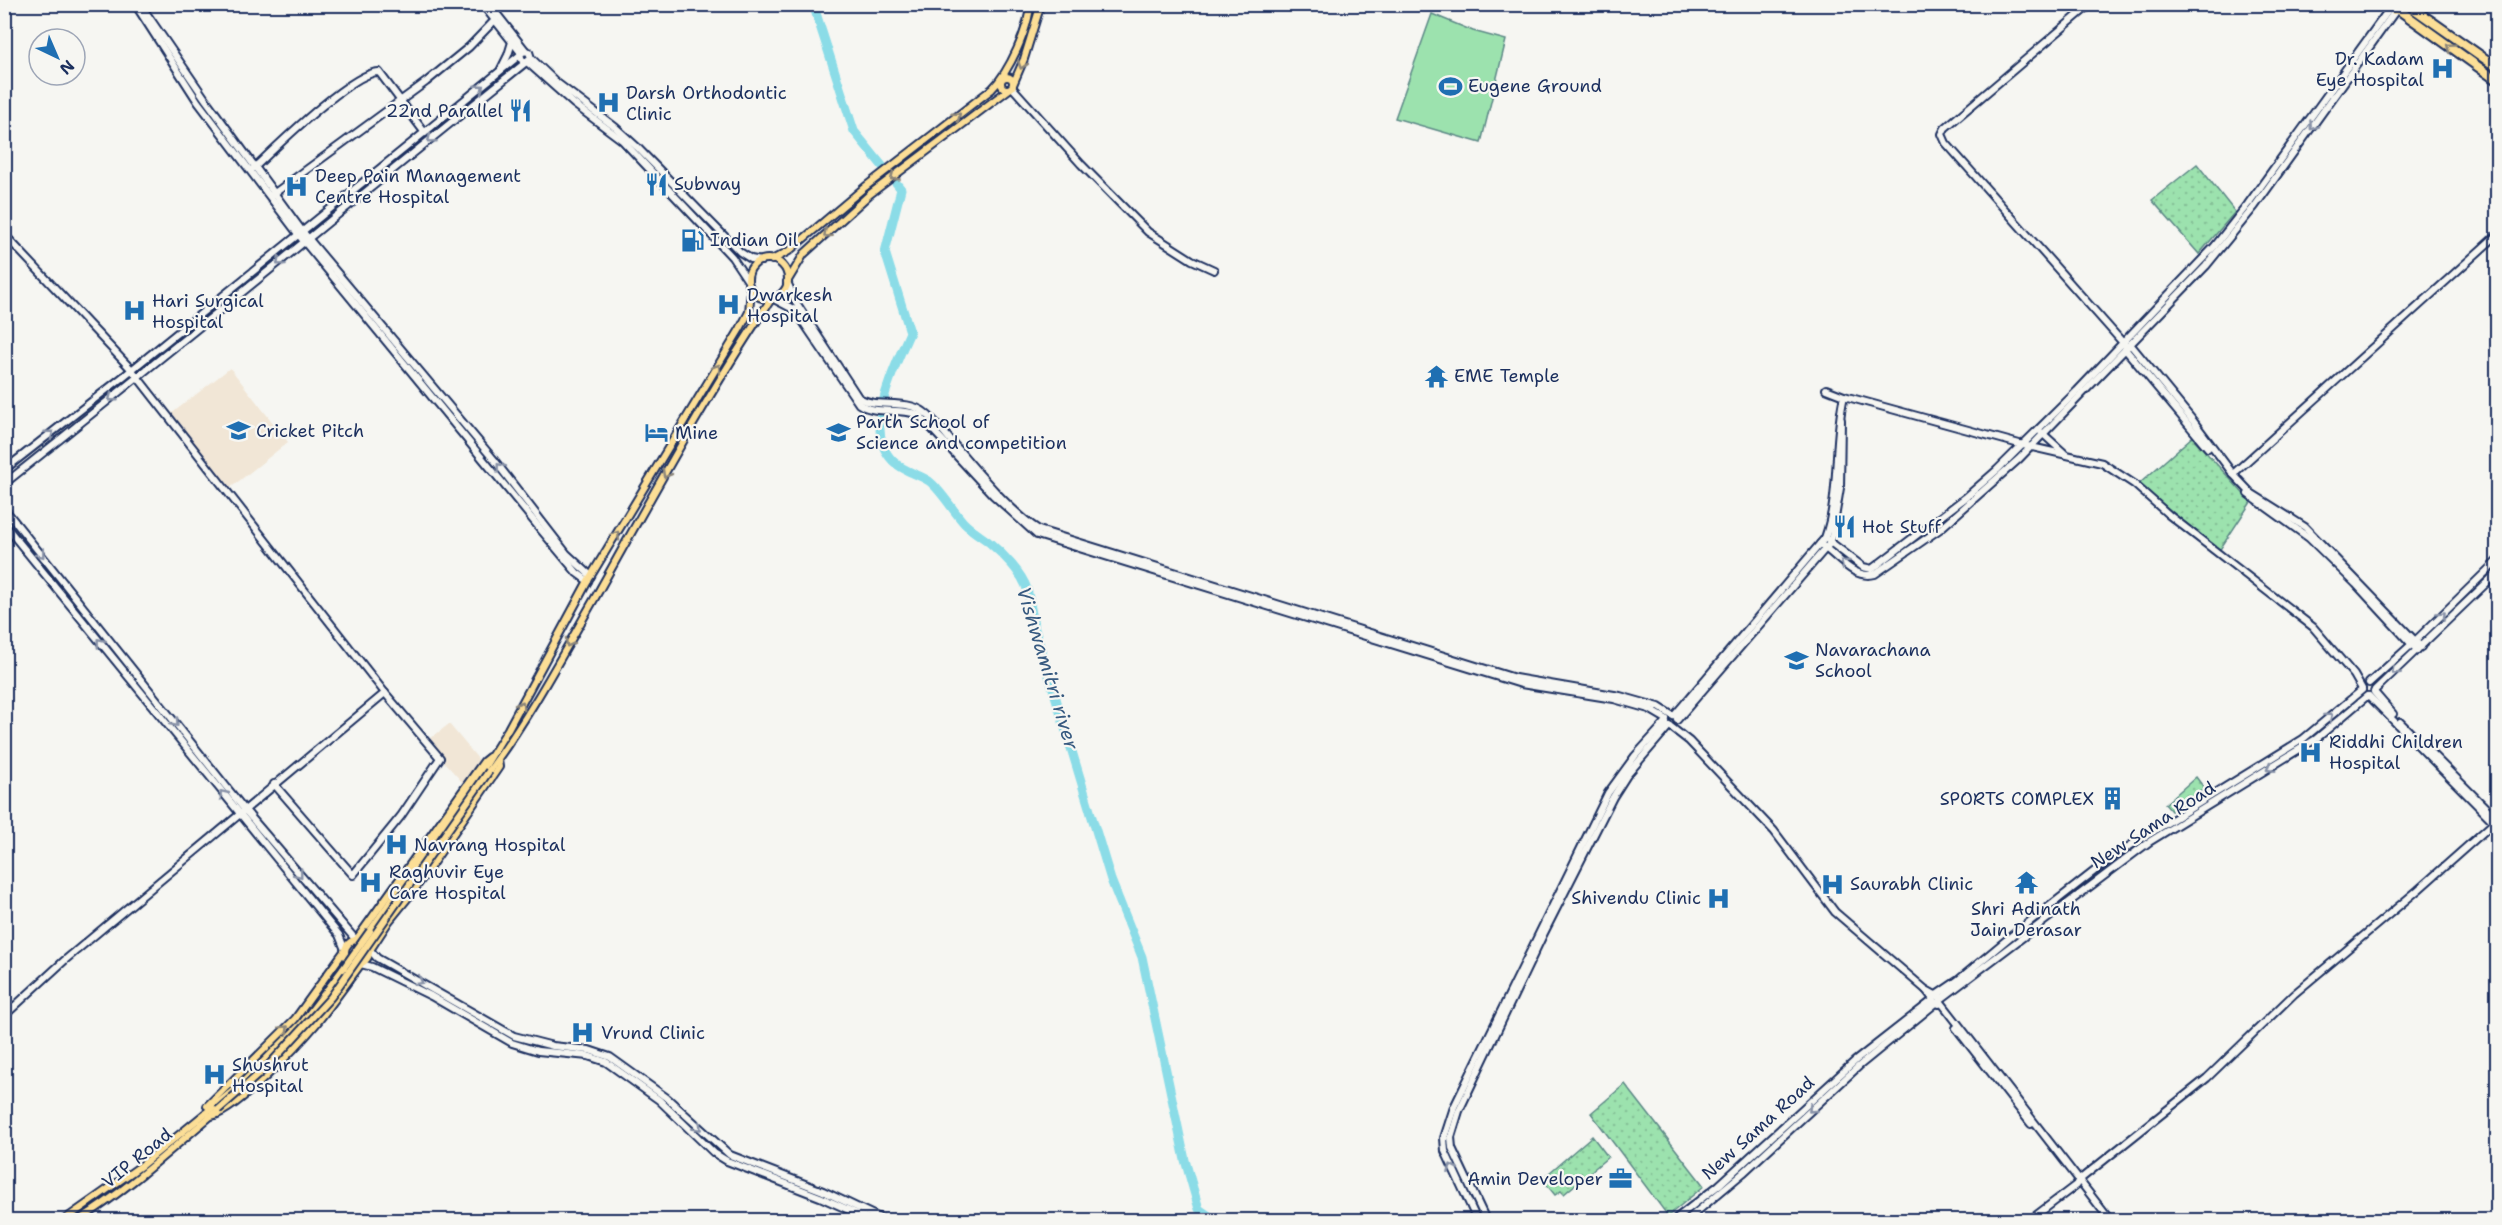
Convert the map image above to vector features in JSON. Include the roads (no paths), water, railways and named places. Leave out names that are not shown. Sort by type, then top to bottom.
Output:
[{"type":"highway","points":[[2397,7],[2498,68]]},
{"type":"highway","points":[[2397,7],[2498,81]]},
{"type":"main road","points":[[1003,78],[1035,6]]},
{"type":"main road","points":[[200,1116],[216,1107],[268,1066],[331,997],[550,678],[715,389],[772,298],[782,292],[804,255],[870,194],[1012,87],[1024,59],[1035,6]]},
{"type":"main road","points":[[200,1116],[205,1108],[295,1019],[349,943],[356,940],[440,819],[484,761],[495,757],[589,579],[749,312],[751,289],[748,281],[751,269],[760,261],[772,260],[789,251],[865,187],[1003,78],[1008,76],[1012,78],[1012,87]]},
{"type":"main road","points":[[772,260],[786,270],[787,282]]},
{"type":"main road","points":[[751,289],[760,297],[772,298]]},
{"type":"main road","points":[[210,1116],[217,1116],[229,1108],[284,1058],[315,1025],[361,964],[367,960],[370,950],[499,767],[495,757]]},
{"type":"main road","points":[[356,940],[363,942],[370,950]]},
{"type":"main road","points":[[345,950],[348,960],[354,964],[361,964]]},
{"type":"main road","points":[[210,1116],[216,1107]]},
{"type":"main road","name":"VIP Road","points":[[64,1221],[142,1165],[200,1116]]},
{"type":"main road","name":"VIP Road","points":[[80,1221],[160,1161],[210,1116]]},
{"type":"street","points":[[135,4],[198,102],[253,169],[300,232],[542,531],[577,573],[589,579]]},
{"type":"street","points":[[140,4],[253,169]]},
{"type":"street","points":[[482,4],[522,53]]},
{"type":"street","points":[[489,4],[522,53]]},
{"type":"street","points":[[2091,4],[1945,128],[1942,134],[1946,143],[2194,422],[2233,474],[2252,493],[2305,527],[2416,646]]},
{"type":"street","points":[[1826,543],[1863,567],[1872,569],[1965,498],[2023,445],[2041,432],[2206,266],[2230,237],[2397,7]]},
{"type":"street","points":[[273,195],[470,47],[495,20]]},
{"type":"street","points":[[500,72],[512,42]]},
{"type":"street","points":[[522,53],[520,59],[528,61],[615,127],[701,218],[748,281]]},
{"type":"street","points":[[4,470],[132,370],[522,53],[530,53],[528,61],[306,239],[139,378],[4,484]]},
{"type":"street","points":[[253,169],[288,134],[338,93],[372,71],[379,72],[425,133]]},
{"type":"street","points":[[1012,87],[1081,164],[1148,232],[1192,260],[1214,270]]},
{"type":"street","points":[[701,218],[740,252],[751,259],[760,261]]},
{"type":"street","points":[[4,234],[139,378],[385,693],[440,758],[401,816],[353,875],[274,784]]},
{"type":"street","points":[[2233,474],[2498,234]]},
{"type":"street","points":[[787,282],[797,303],[864,404]]},
{"type":"street","points":[[772,298],[795,310],[857,402],[907,408],[931,417],[968,461],[1026,520],[1039,530],[1519,681],[1644,702],[1672,721],[1774,831],[1835,912],[1937,1000],[2104,1221]]},
{"type":"street","points":[[2126,346],[2250,497],[2297,527],[2416,646]]},
{"type":"street","points":[[1826,389],[1844,396],[2023,445],[2102,463],[2134,484],[2169,515],[2313,627],[2371,693],[2497,821],[2302,987],[2207,1078],[2030,1221]]},
{"type":"street","points":[[1486,1221],[1452,1148],[1451,1137],[1459,1111],[1612,797],[1627,775],[1672,721],[1826,543],[1832,508],[1840,413],[1844,396]]},
{"type":"street","points":[[1826,543],[1857,574],[1865,576],[1875,574],[1940,529],[2031,447],[2041,432]]},
{"type":"street","points":[[2041,432],[2064,453]]},
{"type":"street","points":[[4,508],[244,809],[356,940]]},
{"type":"street","points":[[4,524],[238,814],[339,935],[345,950]]},
{"type":"street","name":"New Sama Road","points":[[1687,1221],[1855,1061],[2131,855],[2316,739],[2371,693],[2498,560]]},
{"type":"street","name":"New Sama Road","points":[[1959,983],[2010,937],[2115,855],[2303,738],[2416,646],[2498,572]]},
{"type":"street","points":[[2365,686],[2371,693]]},
{"type":"street","points":[[4,1016],[52,971],[385,693]]},
{"type":"street","points":[[1477,1221],[1445,1151],[1444,1138],[1454,1107],[1608,793],[1635,756],[1672,721]]},
{"type":"street","points":[[370,950],[377,958],[514,1036],[553,1046],[590,1050],[610,1057],[667,1098],[730,1155],[823,1191],[884,1221]]},
{"type":"street","points":[[361,964],[372,967],[430,996],[512,1043],[538,1051],[588,1056],[606,1062],[658,1100],[714,1153],[727,1161],[820,1197],[871,1221]]},
{"type":"street","points":[[2077,1183],[2109,1221]]},
{"type":"street","name":"New Sama Road","points":[[1674,1221],[1719,1189]]},
{"type":"waterway","name":"Vishwamitri river","points":[[813,4],[854,131],[901,189],[885,252],[910,332],[884,397],[880,432],[884,448],[897,465],[929,481],[964,523],[1001,553],[1017,570],[1025,583],[1034,626],[1111,880],[1142,957],[1185,1160],[1199,1209],[1215,1220]]},
{"type":"place","name":"Dr. Kadam Eye Hospital","points":[[2442,69]]},
{"type":"place","name":"Eugene Ground","points":[[1450,86]]},
{"type":"place","name":"Darsh Orthodontic Clinic","points":[[608,103]]},
{"type":"place","name":"22nd Parallel","points":[[521,111]]},
{"type":"place","name":"Subway","points":[[656,184]]},
{"type":"place","name":"Deep Pain Management Centre Hospital","points":[[297,186]]},
{"type":"place","name":"Indian Oil","points":[[692,240]]},
{"type":"place","name":"Dwarkesh Hospital","points":[[729,305]]},
{"type":"place","name":"Hari Surgical Hospital","points":[[134,311]]},
{"type":"place","name":"EME Temple","points":[[1436,376]]},
{"type":"place","name":"Cricket Pitch","points":[[238,431]]},
{"type":"place","name":"Parth School of Science and competition","points":[[838,432]]},
{"type":"place","name":"Mine","points":[[657,433]]},
{"type":"place","name":"Hot Stuff","points":[[1844,527]]},
{"type":"place","name":"Navarachana School","points":[[1797,660]]},
{"type":"place","name":"Riddhi Children Hospital","points":[[2311,752]]},
{"type":"place","name":"SPORTS COMPLEX","points":[[2112,799]]},
{"type":"place","name":"Navrang Hospital","points":[[396,845]]},
{"type":"place","name":"Raghuvir Eye Care Hospital","points":[[371,882]]},
{"type":"place","name":"Shri Adinath Jain Derasar","points":[[2026,883]]},
{"type":"place","name":"Saurabh Clinic","points":[[1832,884]]},
{"type":"place","name":"Shivendu Clinic","points":[[1719,898]]},
{"type":"place","name":"Vrund Clinic","points":[[583,1033]]},
{"type":"place","name":"Shushrut Hospital","points":[[214,1075]]},
{"type":"place","name":"Amin Developer","points":[[1621,1179]]}]
